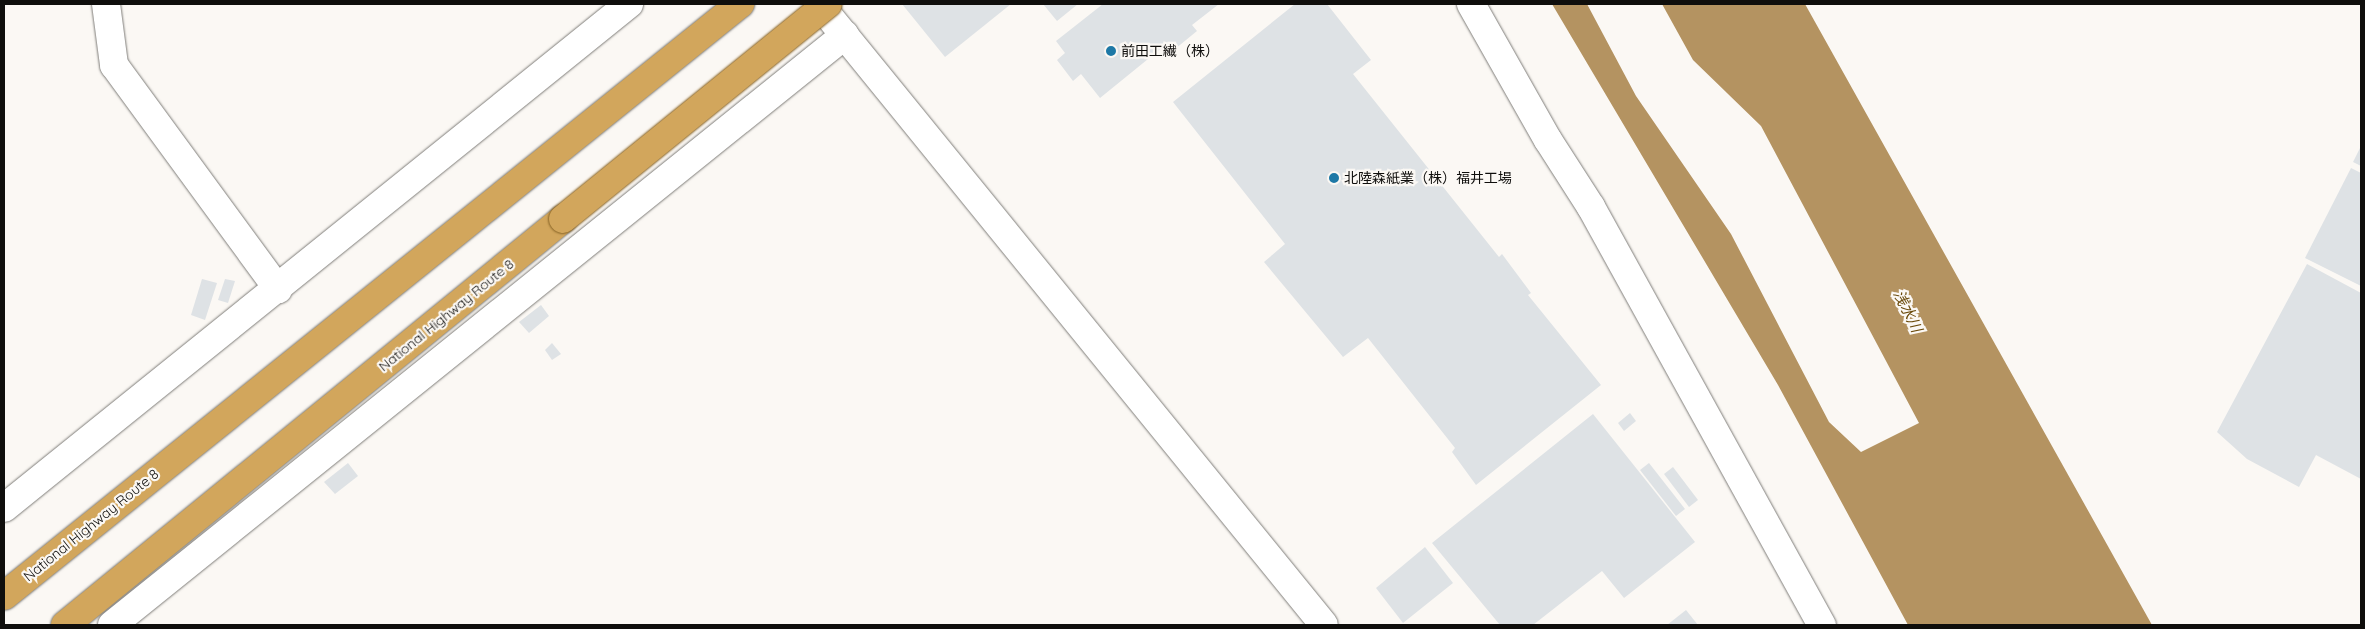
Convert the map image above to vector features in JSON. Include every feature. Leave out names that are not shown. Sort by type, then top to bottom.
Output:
[{"type":"highway","name":"National Highway Route 8","points":[[4,596],[740,4]]},
{"type":"highway","name":"National Highway Route 8","points":[[65,625],[828,4]]},
{"type":"street","points":[[106,4],[114,65],[278,289]]},
{"type":"street","points":[[4,506],[278,289],[629,4]]},
{"type":"street","points":[[820,4],[1317,623]]},
{"type":"street","points":[[1471,4],[1548,140],[1591,207],[1822,625]]},
{"type":"street","points":[[112,625],[845,35]]},
{"type":"water","name":"浅水川","points":[[1552,4],[1587,4],[1636,96],[1731,234],[1829,422],[1861,452],[1919,423],[1761,126],[1693,60],[1662,4],[1805,4],[2152,625],[1908,625],[1778,385]]},
{"type":"building","points":[[902,4],[1011,4],[945,57]]},
{"type":"building","points":[[1043,4],[1078,4],[1057,21]]},
{"type":"building","name":"前田工繊（株）","points":[[1103,4],[1219,4],[1192,25],[1197,31],[1175,49],[1169,42],[1100,98],[1081,74],[1073,81],[1057,60],[1065,53],[1056,41]]},
{"type":"building","name":"北陸森紙業（株）福井工場","points":[[1295,4],[1327,4],[1371,60],[1353,74],[1499,257],[1502,254],[1531,293],[1528,295],[1601,385],[1476,485],[1452,452],[1455,448],[1368,338],[1343,357],[1264,262],[1285,244],[1173,102]]},
{"type":"building","points":[[2361,146],[2361,166],[2353,162]]},
{"type":"building","points":[[2351,168],[2361,173],[2361,286],[2305,258]]},
{"type":"building","points":[[2307,264],[2361,293],[2361,479],[2316,455],[2299,487],[2247,459],[2217,432]]},
{"type":"building","points":[[202,279],[217,283],[205,320],[191,315]]},
{"type":"building","points":[[225,279],[235,281],[228,303],[218,300]]},
{"type":"building","points":[[541,305],[549,316],[529,333],[519,322]]},
{"type":"building","points":[[552,343],[561,354],[552,360],[545,350]]},
{"type":"building","points":[[1630,413],[1636,421],[1624,431],[1618,423]]},
{"type":"building","points":[[1593,414],[1695,542],[1624,598],[1602,571],[1533,625],[1500,625],[1432,543]]},
{"type":"building","points":[[348,463],[358,476],[335,494],[324,482]]},
{"type":"building","points":[[1649,463],[1685,509],[1676,516],[1640,470]]},
{"type":"building","points":[[1673,467],[1698,500],[1689,507],[1664,474]]},
{"type":"building","points":[[1425,547],[1453,583],[1403,623],[1376,588]]},
{"type":"building","points":[[1686,610],[1698,625],[1667,625]]},
{"type":"place","name":"前田工繊（株）","points":[[1111,51]]},
{"type":"place","name":"北陸森紙業（株）福井工場","points":[[1334,178]]}]
